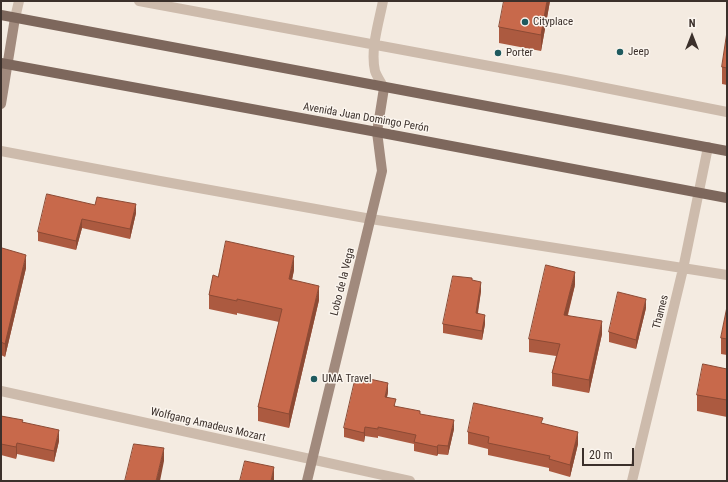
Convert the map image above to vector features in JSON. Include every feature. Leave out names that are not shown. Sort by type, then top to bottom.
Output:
[{"type":"main road","points":[[1,15],[338,78],[384,88],[727,151]]},
{"type":"main road","name":"Avenida Juan Domingo Perón","points":[[4,64],[727,198]]},
{"type":"street","points":[[1,104],[4,64],[19,1]]},
{"type":"street","points":[[139,1],[727,112]]},
{"type":"street","points":[[383,1],[374,45],[375,70],[384,88]]},
{"type":"street","name":"Lobo de la Vega","points":[[307,481],[382,171],[376,132],[384,88]]},
{"type":"street","name":"Thames","points":[[632,481],[683,269],[708,147]]},
{"type":"street","points":[[1,151],[371,219],[727,275]]},
{"type":"street","name":"Wolfgang Amadeus Mozart","points":[[1,391],[410,481]]},
{"type":"building","name":"Cityplace","points":[[504,1],[547,1],[541,35],[499,27]]},
{"type":"building","points":[[727,32],[727,68],[722,67]]},
{"type":"building","points":[[47,194],[95,205],[97,197],[136,204],[130,229],[82,219],[76,241],[38,232]]},
{"type":"building","points":[[226,241],[294,256],[289,279],[319,286],[289,414],[258,407],[282,309],[237,299],[237,301],[209,295],[213,275],[218,277]]},
{"type":"building","points":[[2,248],[26,255],[5,344],[1,342]]},
{"type":"building","points":[[546,265],[575,272],[564,315],[602,321],[589,380],[552,373],[560,344],[529,339]]},
{"type":"building","points":[[453,276],[472,278],[472,280],[481,282],[476,313],[485,315],[482,331],[443,324]]},
{"type":"building","points":[[618,292],[646,299],[636,340],[609,332]]},
{"type":"building","points":[[727,307],[727,339],[721,338]]},
{"type":"building","points":[[703,364],[727,369],[727,400],[697,395]]},
{"type":"building","points":[[356,376],[388,383],[385,397],[396,399],[394,406],[420,411],[420,414],[454,420],[448,446],[438,445],[437,447],[414,442],[416,435],[378,427],[378,429],[365,427],[364,433],[344,428]]},
{"type":"building","points":[[474,403],[543,418],[541,423],[578,432],[570,465],[549,459],[550,456],[488,443],[489,437],[468,432]]},
{"type":"building","points":[[1,416],[23,420],[22,422],[59,430],[54,451],[17,443],[16,447],[1,444]]},
{"type":"building","points":[[134,444],[164,448],[156,481],[125,481]]},
{"type":"building","points":[[245,461],[274,467],[271,481],[240,481]]},
{"type":"place","name":"Cityplace","points":[[525,22]]},
{"type":"place","name":"Jeep","points":[[620,52]]},
{"type":"place","name":"Porter","points":[[498,53]]},
{"type":"place","name":"UMA Travel","points":[[314,379]]}]
